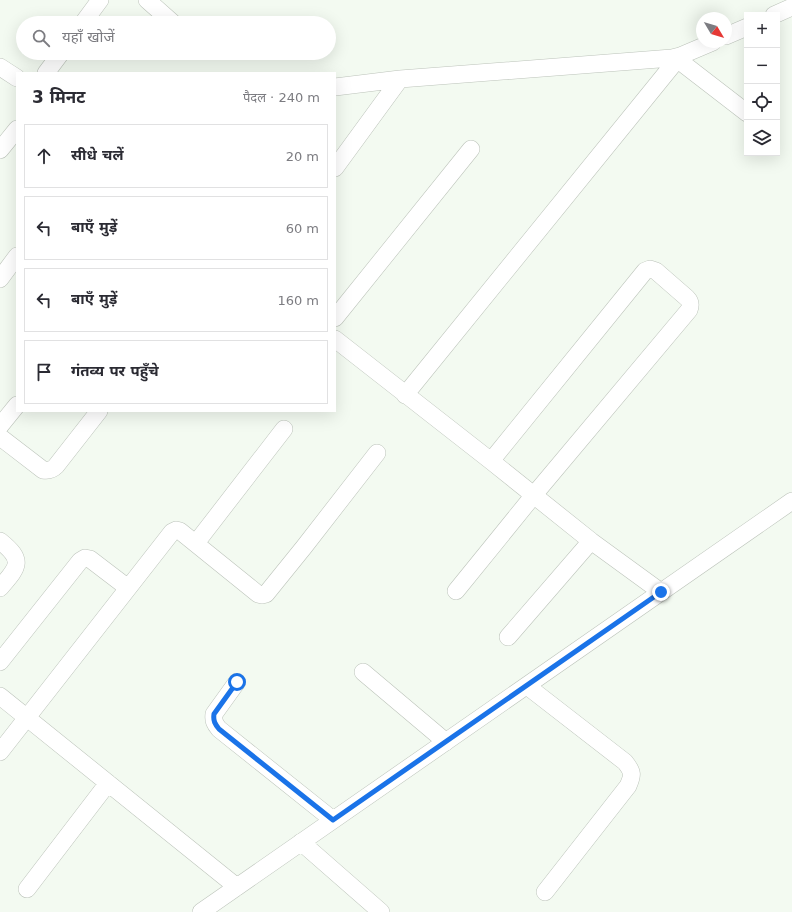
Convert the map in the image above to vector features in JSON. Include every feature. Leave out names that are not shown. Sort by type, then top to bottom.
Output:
[{"type":"street","points":[[88,16],[100,0]]},
{"type":"street","points":[[147,0],[165,16]]},
{"type":"street","points":[[780,12],[792,7]]},
{"type":"street","points":[[732,33],[744,28]]},
{"type":"street","points":[[336,87],[400,79],[679,58],[700,48]]},
{"type":"street","points":[[679,58],[744,111]]},
{"type":"street","points":[[405,395],[679,58]]},
{"type":"street","points":[[47,72],[56,60]]},
{"type":"street","points":[[0,67],[16,77]]},
{"type":"street","points":[[336,167],[400,79]]},
{"type":"street","points":[[0,150],[16,130]]},
{"type":"street","points":[[336,317],[471,149]]},
{"type":"street","points":[[0,278],[16,257]]},
{"type":"street","points":[[456,591],[533,496],[689,310],[691,306],[687,298],[656,271],[650,269],[643,273],[491,461]]},
{"type":"street","points":[[336,340],[491,461],[533,496],[661,592]]},
{"type":"street","points":[[0,426],[16,406]]},
{"type":"street","points":[[0,437],[44,470],[52,470],[98,412]]},
{"type":"street","points":[[196,543],[284,429]]},
{"type":"street","points":[[0,752],[174,530],[180,530],[258,594],[266,594],[377,453]]},
{"type":"street","points":[[201,912],[792,501]]},
{"type":"street","points":[[508,637],[591,540]]},
{"type":"street","points":[[0,541],[16,556],[17,564],[14,571],[0,588]]},
{"type":"street","points":[[0,662],[80,561],[85,558],[90,559],[128,588]]},
{"type":"street","points":[[363,672],[446,742]]},
{"type":"street","points":[[237,682],[214,714],[213,719],[215,724],[219,729],[333,820]]},
{"type":"street","points":[[527,686],[625,762],[631,769],[631,778],[628,786],[545,892]]},
{"type":"street","points":[[0,696],[237,887]]},
{"type":"street","points":[[27,889],[108,783]]},
{"type":"street","points":[[301,842],[381,912]]},
{"type":"route","points":[[237,682],[214,714],[213,719],[215,724],[219,729],[333,820],[661,592]]}]
